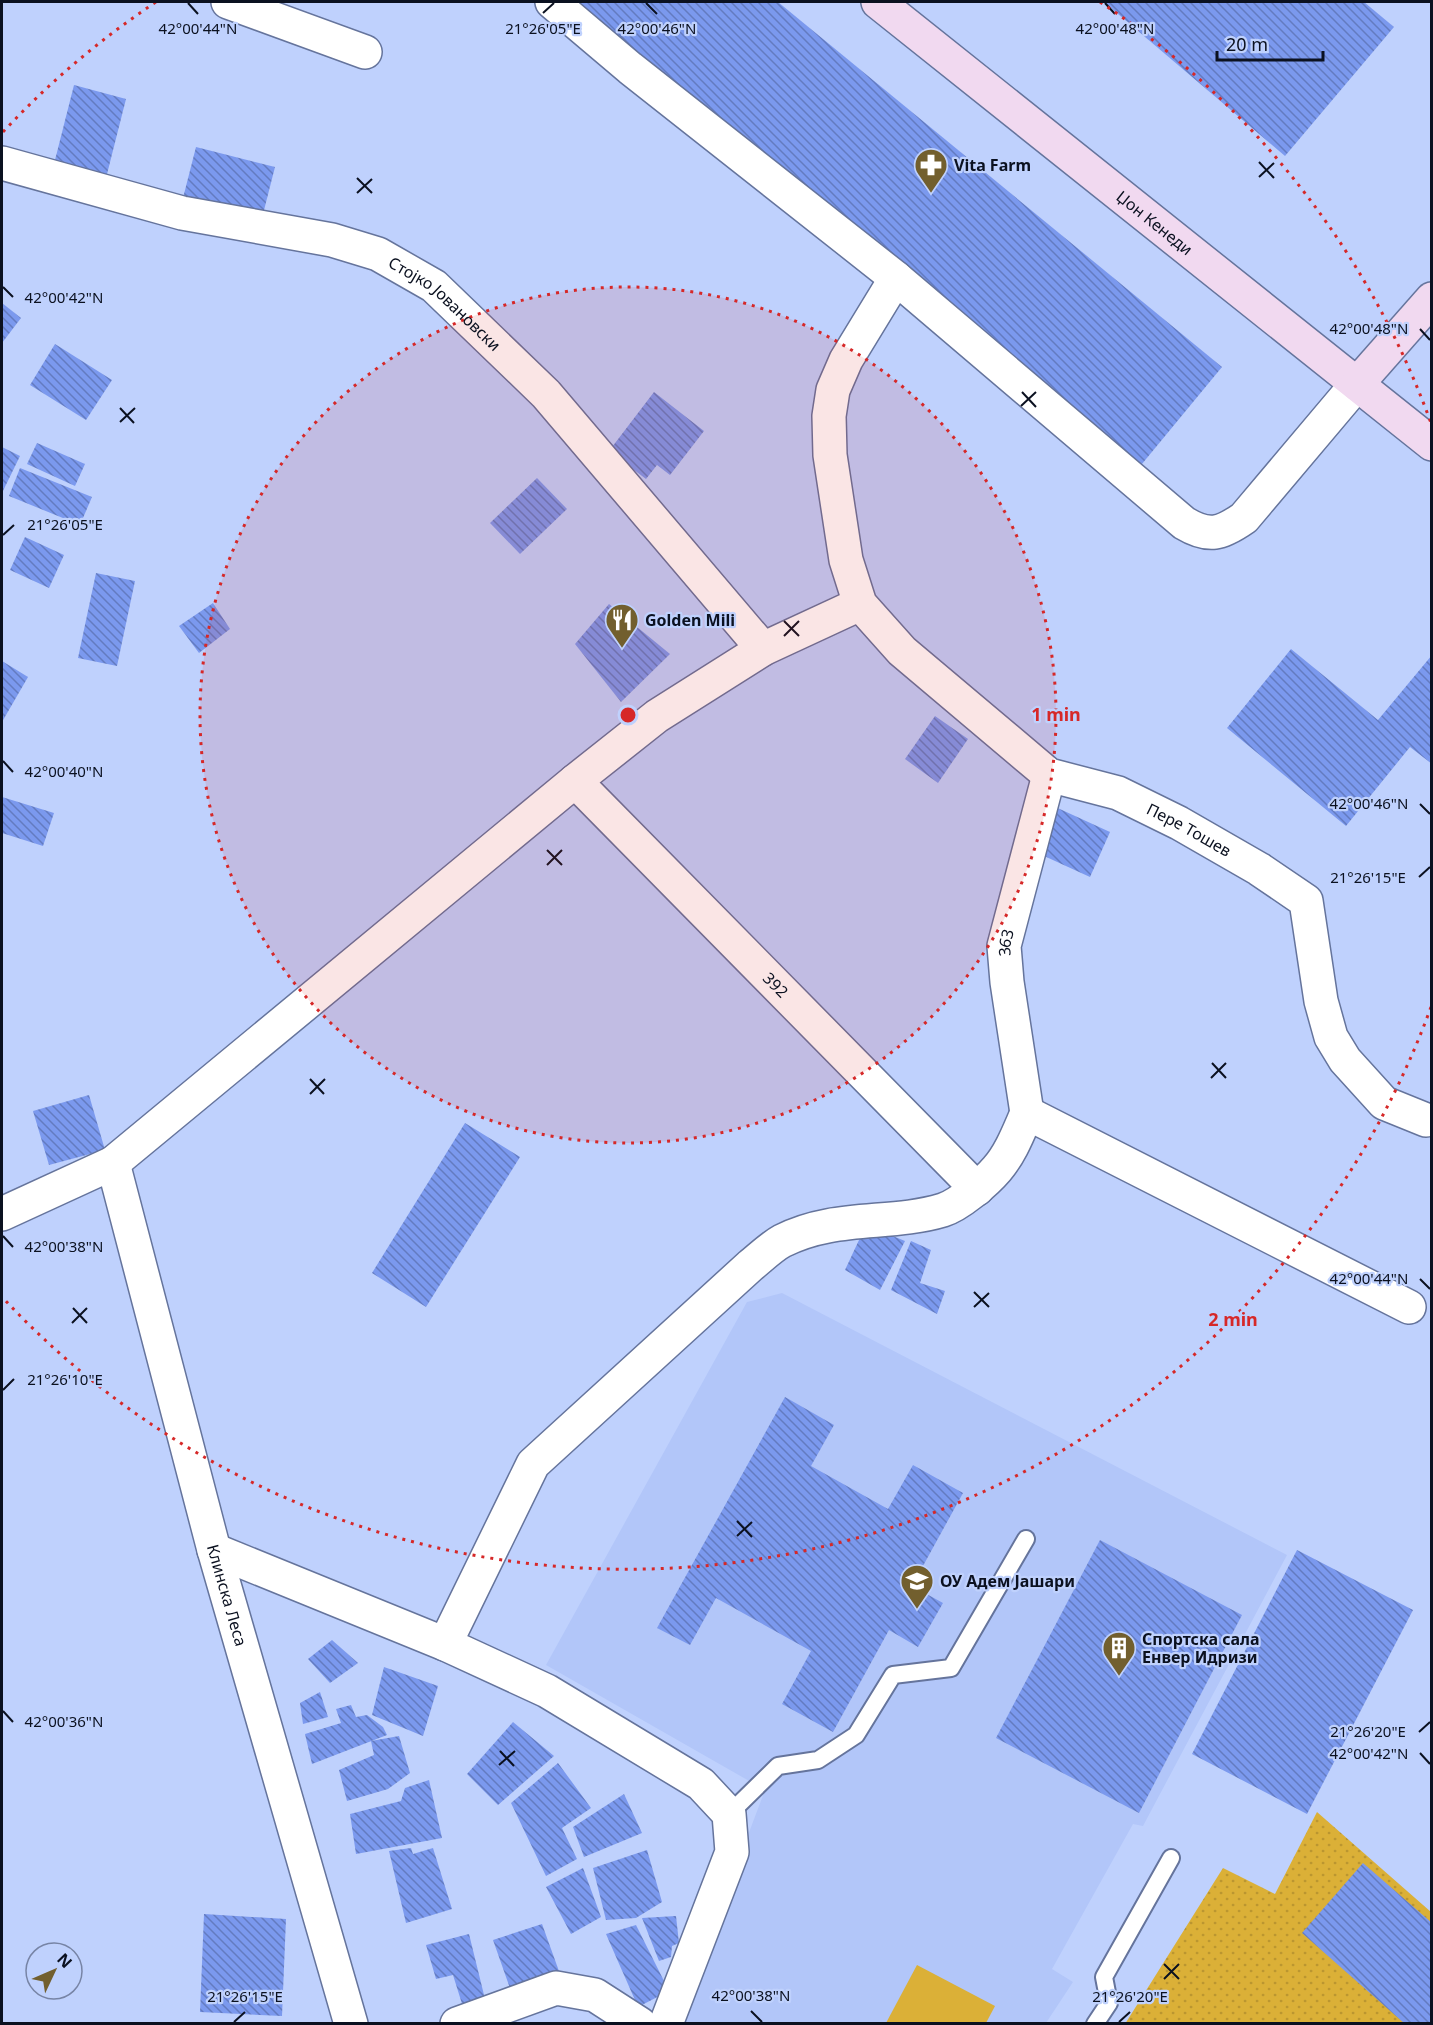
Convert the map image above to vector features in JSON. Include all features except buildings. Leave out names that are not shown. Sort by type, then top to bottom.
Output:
[{"type":"street","points":[[228,2],[365,52]]},
{"type":"street","points":[[552,2],[639,75],[896,278],[1184,523],[1198,531],[1227,530],[1244,518],[1431,299]]},
{"type":"street","name":"Џон Кенеди","points":[[878,2],[1431,444]]},
{"type":"street","name":"Стојко Јовановски","points":[[2,162],[183,213],[332,240],[378,254],[434,286],[546,394],[763,649]]},
{"type":"street","points":[[2,1214],[113,1163],[574,781],[657,716],[763,649],[860,603],[846,560],[830,455],[830,416],[833,390],[846,360],[896,278]]},
{"type":"street","name":"Пере Тошев","points":[[860,603],[902,651],[1049,775],[1118,793],[1179,823],[1259,868],[1306,901],[1321,1001],[1331,1037],[1345,1060],[1384,1103],[1426,1120]]},
{"type":"street","name":"363","points":[[1027,1113],[1007,982],[1004,945],[1049,775]]},
{"type":"street","name":"392","points":[[574,781],[977,1189]]},
{"type":"street","points":[[445,1644],[533,1464],[750,1266],[781,1241],[809,1230],[843,1222],[901,1217],[945,1209],[977,1189],[998,1168],[1008,1153],[1027,1113],[1409,1307]]},
{"type":"street","name":"Клинска Леса","points":[[113,1163],[214,1550],[351,2024]]},
{"type":"street","points":[[214,1550],[445,1644],[547,1691],[701,1784],[729,1814],[732,1852],[666,2024]]},
{"type":"street","points":[[457,2024],[556,1988],[596,1995],[640,2024]]},
{"type":"lane","points":[[729,1814],[778,1766],[818,1760],[856,1735],[893,1675],[951,1668],[1026,1539]]},
{"type":"lane","points":[[1095,2024],[1109,2003],[1104,1977],[1171,1858]]},
{"type":"shaded area","name":"ОУ Адем Јашари","points":[[782,1293],[1287,1555],[1143,1826],[1133,1824],[1052,1969],[1073,1982],[1046,2023],[677,2023],[765,1790],[546,1665],[747,1302]]},
{"type":"shaded area","points":[[1317,1812],[1431,1912],[1431,2023],[1125,2024],[1223,1868],[1275,1894]]},
{"type":"shaded area","points":[[917,1965],[995,2006],[986,2023],[886,2023]]},
{"type":"place","name":"Vita Farm","points":[[931,194]]},
{"type":"place","name":"Golden Mili","points":[[622,649]]},
{"type":"place","name":"ОУ Адем Јашари","points":[[917,1610]]},
{"type":"place","name":"Спортска сала Енвер Идризи","points":[[1119,1677]]}]
